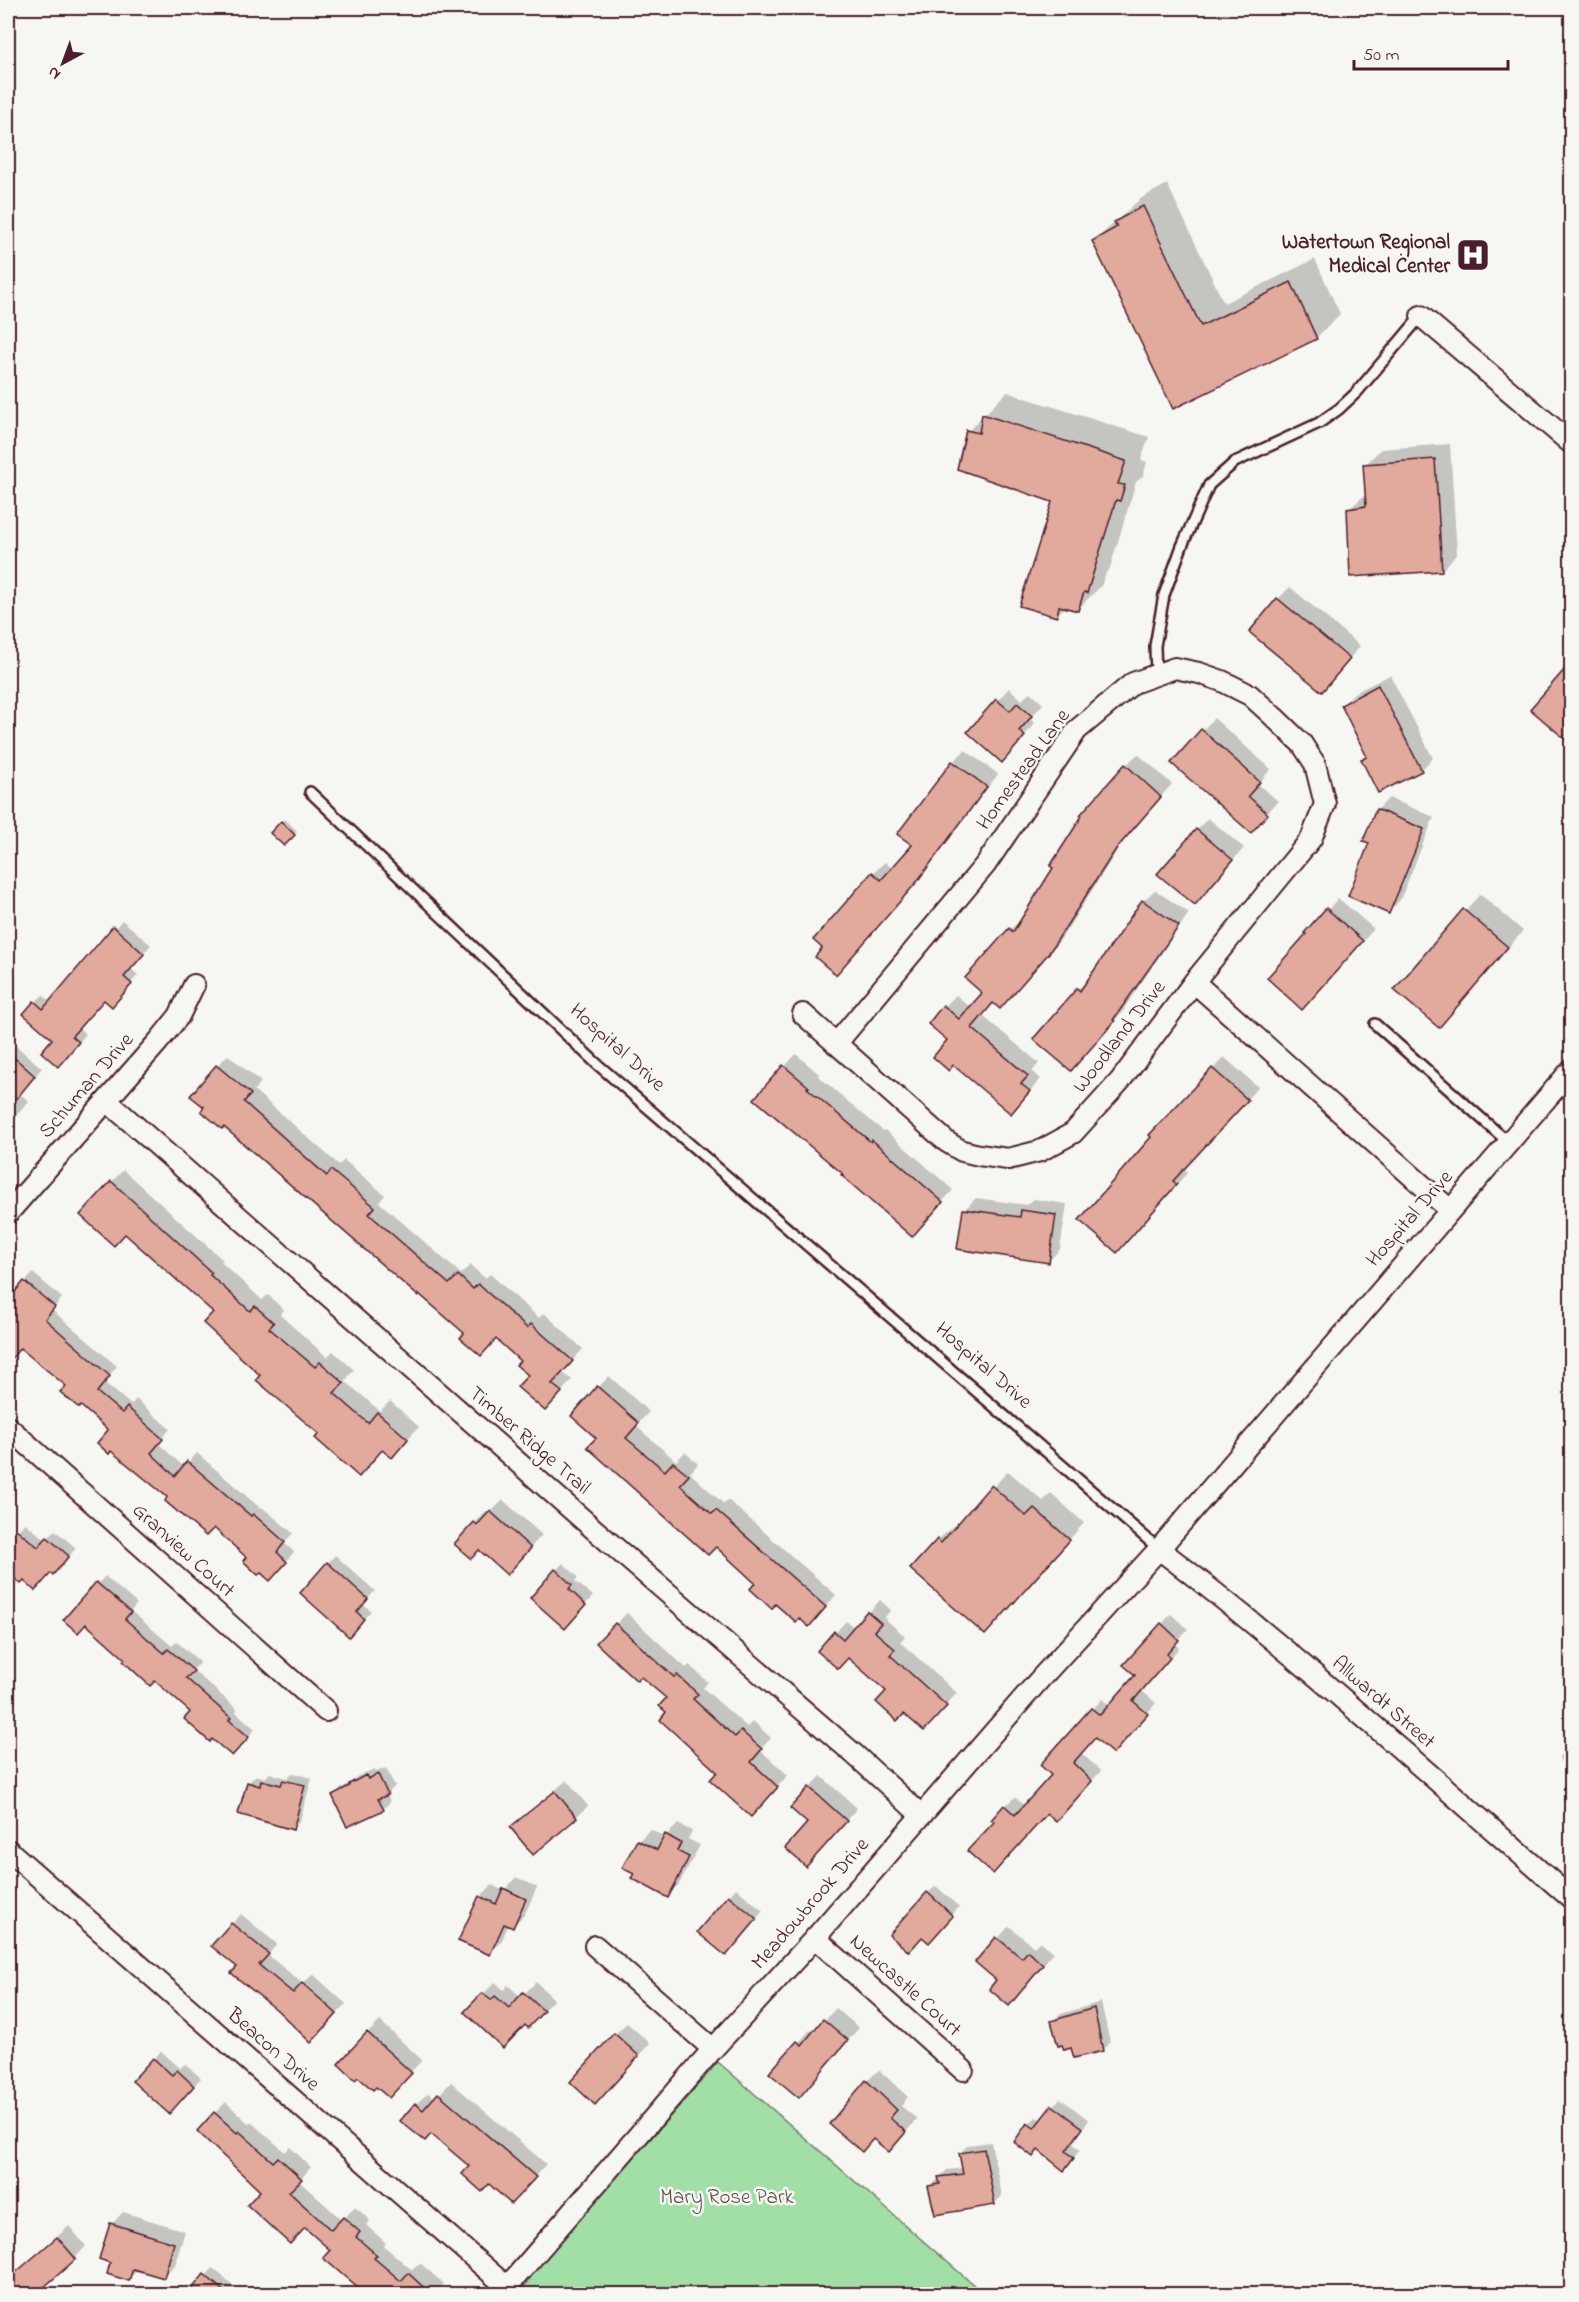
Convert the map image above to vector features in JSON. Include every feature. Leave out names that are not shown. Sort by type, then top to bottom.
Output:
[{"type":"street","points":[[1421,315],[1572,444]]},
{"type":"street","name":"Homestead Lane","points":[[836,1044],[986,864],[1077,730],[1133,683],[1175,669],[1199,673],[1222,681],[1250,696],[1302,744],[1315,764],[1325,804],[1311,839],[1194,982]]},
{"type":"street","name":"Woodland Drive","points":[[803,1014],[947,1142],[962,1150],[1008,1160],[1040,1151],[1073,1133],[1120,1081],[1194,982],[1450,1210]]},
{"type":"street","name":"Schuman Drive","points":[[8,1213],[178,1016],[194,985]]},
{"type":"street","name":"Hospital Drive","points":[[1159,1549],[1572,1069]]},
{"type":"street","name":"Timber Ridge Trail","points":[[107,1101],[921,1815]]},
{"type":"street","name":"Granview Court","points":[[8,1427],[326,1712]]},
{"type":"street","name":"Meadowbrook Drive","points":[[505,2291],[713,2049],[815,1938],[1040,1679],[1159,1549]]},
{"type":"street","name":"Allwardt Street","points":[[1159,1549],[1212,1589],[1321,1680],[1572,1899]]},
{"type":"street","name":"Beacon Drive","points":[[8,1850],[505,2291]]},
{"type":"street","name":"Newcastle Court","points":[[815,1938],[963,2070]]},
{"type":"street","points":[[595,1946],[713,2049]]},
{"type":"lane","points":[[1156,675],[1156,635],[1164,595],[1182,546],[1209,485],[1235,462],[1319,423],[1339,409],[1363,386],[1421,315]]},
{"type":"lane","name":"Hospital Drive","points":[[310,792],[597,1064],[1159,1549]]},
{"type":"lane","points":[[1375,1024],[1508,1142]]},
{"type":"green space","name":"Mary Rose Park","points":[[718,2062],[984,2294],[519,2294],[538,2267]]},
{"type":"building","points":[[1143,206],[1201,326],[1291,282],[1317,339],[1173,409],[1092,241],[1117,227],[1114,222]]},
{"type":"building","points":[[982,414],[1126,461],[1118,484],[1125,485],[1120,501],[1116,500],[1087,593],[1084,592],[1078,611],[1059,606],[1057,617],[1019,606],[1052,502],[957,469],[966,430],[979,433]]},
{"type":"building","points":[[1435,459],[1442,571],[1350,577],[1347,509],[1366,506],[1363,464]]},
{"type":"building","points":[[1277,598],[1350,659],[1322,692],[1249,632]]},
{"type":"building","points":[[1572,661],[1572,745],[1530,709]]},
{"type":"building","points":[[1378,685],[1422,771],[1378,793],[1361,759],[1367,757],[1341,705]]},
{"type":"building","points":[[996,699],[1010,711],[1017,703],[1032,716],[1019,731],[1025,736],[1002,763],[967,732]]},
{"type":"building","points":[[1201,729],[1260,782],[1248,796],[1268,814],[1251,833],[1171,763]]},
{"type":"building","points":[[952,761],[987,787],[916,883],[836,975],[815,957],[822,948],[813,940],[872,872],[881,880],[912,845],[897,834]]},
{"type":"building","points":[[1125,764],[1161,797],[1116,849],[1049,953],[1000,1009],[993,1003],[972,1028],[1028,1076],[1021,1084],[1030,1091],[1011,1114],[953,1065],[949,1071],[933,1057],[947,1040],[928,1024],[943,1005],[959,1019],[982,993],[965,978],[1009,928],[1013,932],[1053,868],[1050,866],[1082,816],[1080,815]]},
{"type":"building","points":[[1376,809],[1424,829],[1389,914],[1348,896],[1369,843],[1363,841]]},
{"type":"building","points":[[281,821],[295,835],[284,846],[270,833]]},
{"type":"building","points":[[1196,829],[1233,860],[1195,905],[1157,874]]},
{"type":"building","points":[[1142,900],[1179,926],[1113,1020],[1115,1021],[1071,1071],[1033,1039],[1077,988],[1080,991]]},
{"type":"building","points":[[1326,908],[1363,941],[1302,1010],[1267,978]]},
{"type":"building","points":[[1463,909],[1508,947],[1439,1028],[1394,990]]},
{"type":"building","points":[[113,926],[144,954],[124,977],[132,984],[112,1007],[104,1000],[72,1036],[79,1042],[58,1067],[41,1052],[52,1039],[23,1014],[34,1001],[43,1009]]},
{"type":"building","points":[[8,1052],[35,1076],[8,1109]]},
{"type":"building","points":[[216,1065],[251,1094],[244,1102],[327,1176],[331,1170],[375,1207],[369,1214],[449,1284],[458,1275],[473,1289],[478,1284],[527,1328],[531,1324],[573,1361],[552,1384],[562,1392],[545,1411],[517,1387],[528,1375],[516,1365],[520,1361],[496,1339],[481,1356],[460,1338],[464,1333],[419,1294],[418,1296],[224,1127],[222,1129],[201,1111],[204,1107],[190,1096]]},
{"type":"building","points":[[783,1065],[809,1087],[807,1088],[871,1142],[872,1140],[943,1202],[912,1237],[841,1175],[843,1174],[754,1099]]},
{"type":"building","points":[[1212,1068],[1248,1100],[1173,1181],[1177,1184],[1117,1253],[1079,1220],[1151,1137],[1149,1135]]},
{"type":"building","points":[[111,1181],[250,1311],[255,1306],[274,1323],[269,1328],[315,1367],[320,1362],[344,1383],[334,1393],[368,1423],[377,1412],[408,1439],[392,1458],[382,1450],[359,1477],[315,1438],[319,1434],[256,1380],[260,1375],[203,1323],[213,1312],[125,1234],[114,1246],[80,1215]]},
{"type":"building","points":[[963,1209],[1020,1217],[1021,1210],[1056,1215],[1049,1263],[957,1249]]},
{"type":"building","points":[[24,1281],[55,1307],[45,1319],[110,1376],[97,1392],[122,1413],[127,1407],[163,1439],[151,1453],[175,1476],[187,1461],[285,1542],[277,1552],[287,1562],[270,1581],[261,1573],[258,1575],[243,1561],[246,1557],[214,1528],[206,1536],[165,1501],[167,1497],[111,1451],[109,1454],[97,1443],[108,1430],[81,1406],[79,1408],[60,1392],[66,1386],[20,1348],[8,1363],[8,1300]]},
{"type":"building","points":[[597,1386],[639,1423],[626,1438],[665,1471],[673,1462],[689,1475],[680,1485],[712,1514],[716,1510],[826,1607],[809,1627],[799,1618],[796,1622],[775,1604],[772,1609],[750,1589],[755,1583],[716,1547],[708,1555],[587,1447],[596,1438],[571,1416]]},
{"type":"building","points":[[991,1485],[1026,1516],[1034,1508],[1070,1540],[985,1635],[910,1569],[937,1539],[941,1543]]},
{"type":"building","points":[[490,1511],[531,1548],[507,1575],[479,1550],[471,1559],[454,1544],[474,1522],[477,1525]]},
{"type":"building","points":[[16,1529],[38,1547],[47,1537],[69,1556],[35,1591],[24,1581],[21,1584],[8,1573],[8,1539]]},
{"type":"building","points":[[327,1562],[368,1599],[357,1612],[364,1619],[349,1637],[300,1593]]},
{"type":"building","points":[[555,1569],[572,1585],[569,1589],[586,1605],[565,1629],[530,1598]]},
{"type":"building","points":[[96,1582],[131,1612],[125,1619],[164,1653],[168,1649],[194,1671],[186,1678],[249,1737],[232,1756],[212,1739],[210,1742],[184,1719],[190,1712],[155,1681],[150,1686],[123,1661],[125,1659],[86,1624],[78,1633],[63,1620]]},
{"type":"building","points":[[867,1611],[881,1623],[874,1631],[895,1649],[890,1655],[947,1706],[924,1731],[904,1714],[897,1721],[876,1702],[886,1691],[848,1658],[838,1669],[817,1651],[834,1631],[843,1639]]},
{"type":"building","points":[[615,1623],[674,1677],[677,1675],[698,1694],[693,1699],[735,1737],[741,1731],[762,1749],[751,1762],[778,1787],[751,1817],[710,1780],[717,1772],[660,1720],[666,1712],[659,1706],[666,1698],[641,1677],[637,1681],[596,1643]]},
{"type":"building","points":[[1161,1623],[1179,1640],[1167,1654],[1170,1658],[1133,1701],[1148,1714],[1113,1754],[1095,1738],[1073,1763],[1092,1781],[1056,1822],[1047,1814],[993,1874],[967,1851],[994,1822],[991,1820],[1004,1805],[1015,1815],[1051,1775],[1040,1765],[1091,1708],[1100,1715],[1135,1675],[1123,1665]]},
{"type":"building","points":[[378,1774],[388,1795],[378,1799],[384,1810],[347,1827],[332,1795],[366,1775],[368,1779]]},
{"type":"building","points":[[261,1780],[281,1785],[283,1780],[305,1785],[293,1830],[238,1814],[247,1782],[260,1786]]},
{"type":"building","points":[[809,1787],[847,1821],[806,1867],[785,1848],[807,1823],[790,1808]]},
{"type":"building","points":[[555,1791],[577,1818],[533,1855],[510,1827]]},
{"type":"building","points":[[665,1834],[681,1843],[677,1851],[689,1857],[668,1898],[631,1878],[634,1874],[622,1868],[637,1840],[657,1850]]},
{"type":"building","points":[[503,1888],[526,1899],[513,1928],[504,1924],[490,1955],[458,1941],[479,1896],[496,1904]]},
{"type":"building","points":[[927,1892],[953,1916],[929,1943],[922,1937],[909,1952],[889,1935]]},
{"type":"building","points":[[728,1895],[757,1919],[726,1956],[697,1932]]},
{"type":"building","points":[[231,1923],[269,1954],[259,1965],[293,1993],[302,1983],[337,2014],[311,2043],[277,2010],[231,1973],[237,1967],[211,1946]]},
{"type":"building","points":[[996,1937],[1022,1958],[1028,1951],[1043,1965],[1009,2006],[989,1989],[996,1980],[975,1962]]},
{"type":"building","points":[[523,1992],[544,2011],[528,2028],[525,2025],[503,2048],[464,2012],[482,1993],[491,2000],[495,1996],[509,2008]]},
{"type":"building","points":[[1094,2008],[1103,2051],[1074,2058],[1071,2048],[1064,2050],[1062,2045],[1058,2046],[1051,2021]]},
{"type":"building","points":[[823,2019],[848,2040],[799,2098],[769,2073],[797,2041],[802,2045]]},
{"type":"building","points":[[367,2032],[412,2073],[389,2098],[376,2087],[373,2090],[358,2077],[355,2080],[338,2064]]},
{"type":"building","points":[[614,2033],[639,2056],[595,2105],[570,2082]]},
{"type":"building","points":[[153,2058],[172,2075],[177,2070],[194,2086],[169,2114],[132,2081]]},
{"type":"building","points":[[866,2080],[897,2110],[890,2118],[906,2132],[889,2152],[873,2139],[862,2152],[829,2124]]},
{"type":"building","points":[[438,2093],[536,2177],[511,2204],[489,2184],[482,2192],[462,2174],[469,2166],[431,2134],[425,2141],[400,2121],[415,2103],[423,2110]]},
{"type":"building","points":[[1052,2105],[1083,2128],[1066,2151],[1074,2158],[1064,2171],[1038,2150],[1033,2157],[1014,2142],[1027,2123],[1034,2128]]},
{"type":"building","points":[[214,2112],[273,2162],[278,2157],[302,2179],[289,2192],[331,2230],[343,2217],[360,2232],[356,2237],[377,2255],[374,2258],[401,2281],[408,2273],[432,2295],[366,2295],[323,2258],[330,2250],[305,2228],[290,2244],[247,2205],[260,2191],[197,2131]]},
{"type":"building","points":[[984,2149],[995,2205],[935,2215],[928,2186],[940,2184],[938,2177],[963,2174],[959,2153]]},
{"type":"building","points":[[110,2223],[174,2243],[164,2278],[133,2269],[129,2281],[107,2274],[110,2263],[99,2259]]},
{"type":"building","points":[[57,2237],[76,2259],[35,2295],[8,2295],[8,2279]]},
{"type":"building","points":[[204,2274],[228,2295],[187,2295]]},
{"type":"place","name":"Watertown Regional Medical Center","points":[[1473,255]]}]
